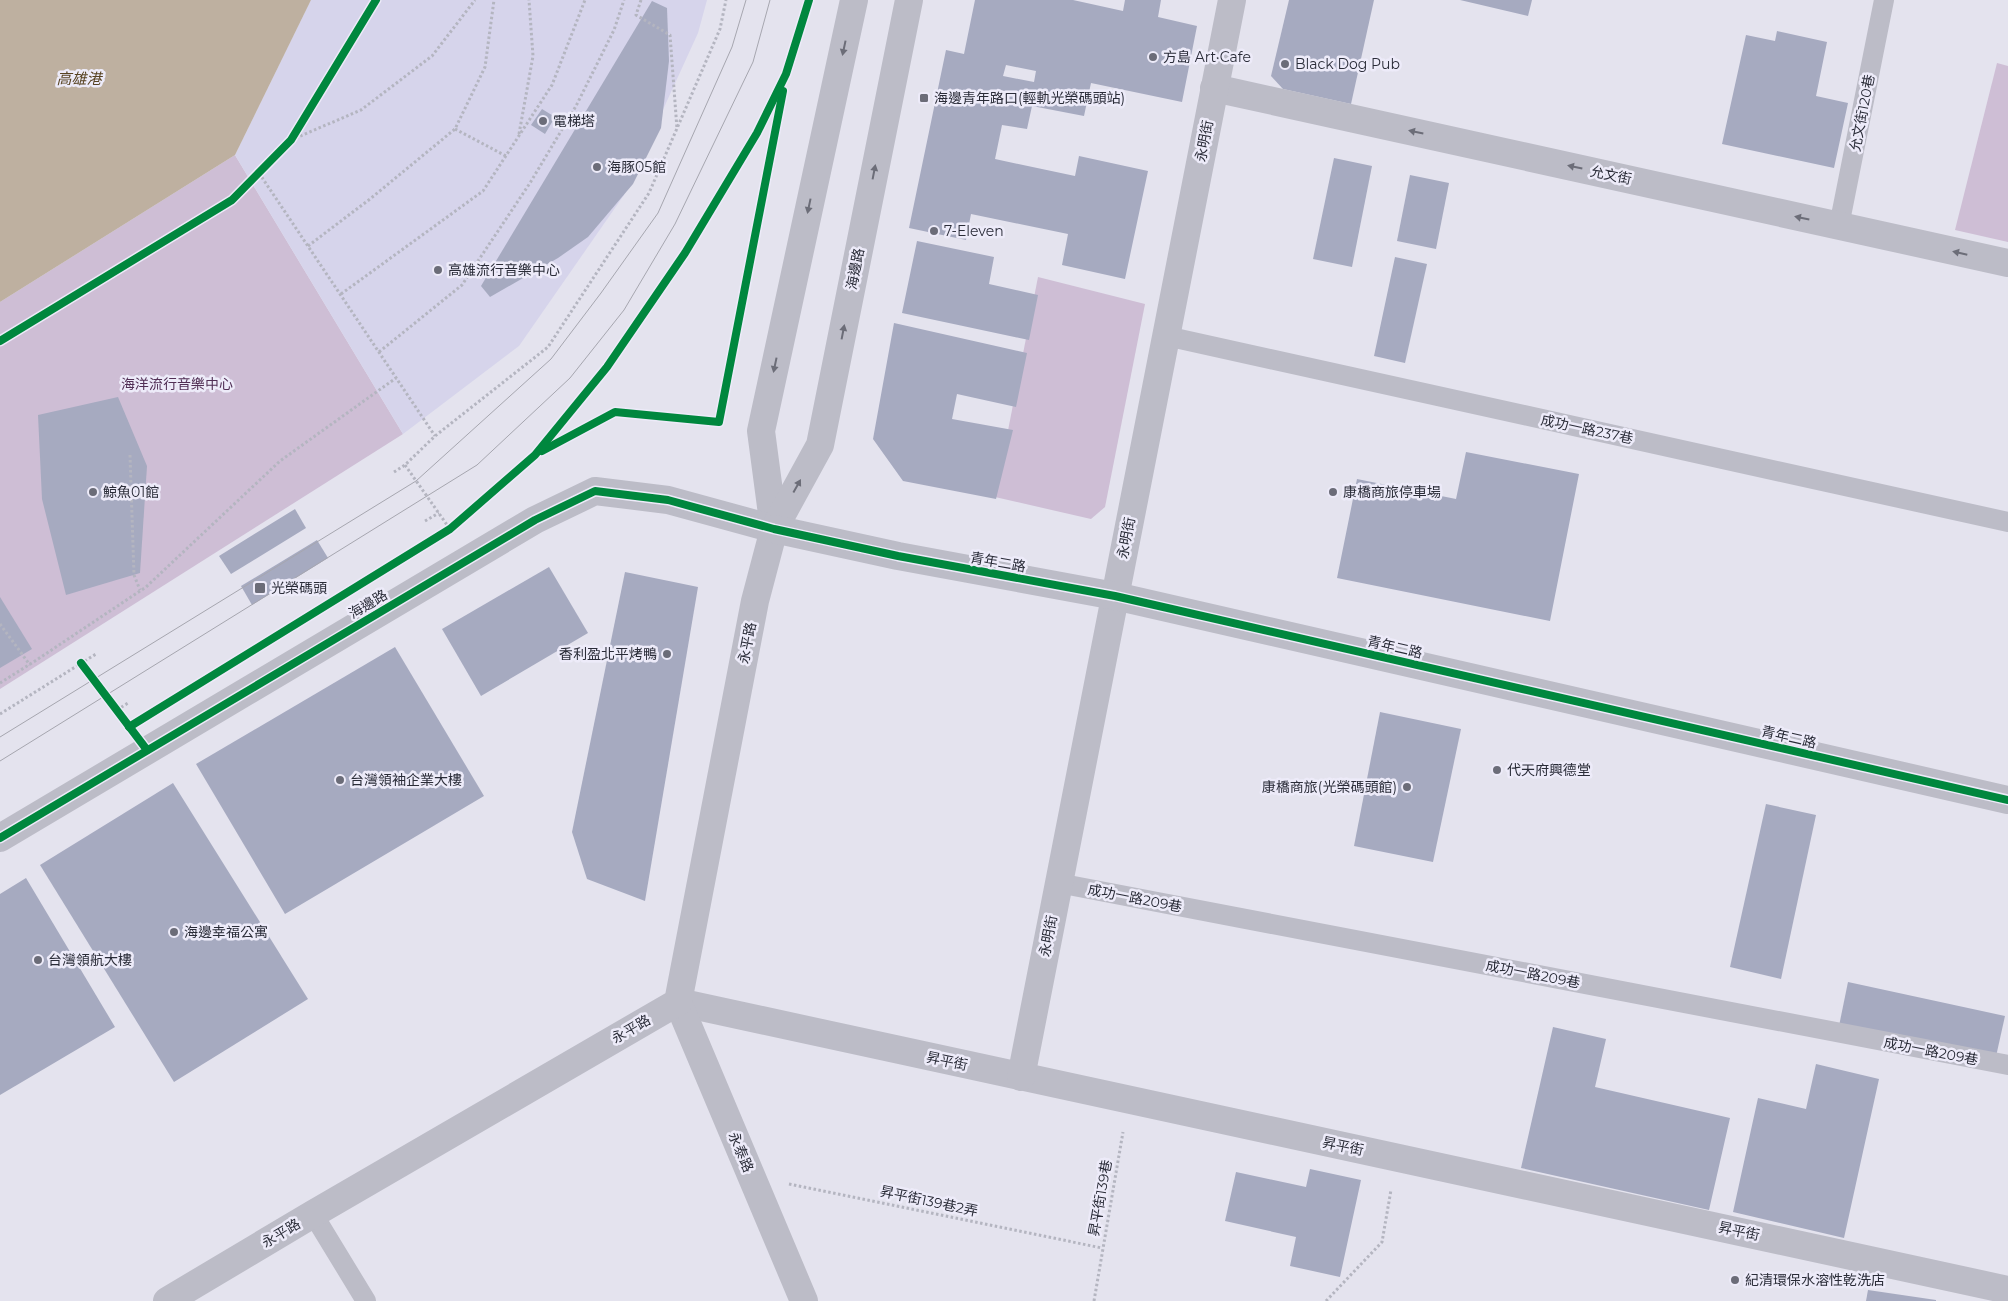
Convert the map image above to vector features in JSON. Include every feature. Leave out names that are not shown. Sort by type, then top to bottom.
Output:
[{"type":"street","points":[[774,529],[761,431],[854,0]]},
{"type":"street","name":"海邊路","points":[[0,838],[535,520],[595,491],[668,500],[774,529],[820,445],[909,0]]},
{"type":"street","name":"永明街","points":[[1021,1077],[1232,0]]},
{"type":"street","name":"允文街","points":[[1214,88],[2008,263]]},
{"type":"street","name":"青年二路","points":[[774,529],[898,556],[1115,596],[2008,800]]},
{"type":"street","name":"永平路","points":[[167,1301],[678,1002],[754,610],[774,529]]},
{"type":"street","name":"昇平街","points":[[678,1002],[2008,1290]]},
{"type":"street","name":"永泰路","points":[[678,1002],[804,1301]]},
{"type":"lane","name":"允文街120巷","points":[[1839,226],[1884,0]]},
{"type":"lane","name":"成功一路237巷","points":[[1166,336],[2008,522]]},
{"type":"lane","name":"成功一路209巷","points":[[1058,884],[2008,1065]]},
{"type":"lane","points":[[313,1214],[366,1301]]},
{"type":"path","points":[[291,140],[360,110],[432,56],[475,0]]},
{"type":"path","points":[[308,246],[370,199],[455,129],[485,66],[494,0]]},
{"type":"path","points":[[518,137],[534,56],[528,0]]},
{"type":"path","points":[[341,294],[483,191],[552,85],[585,0]]},
{"type":"path","points":[[379,352],[462,285],[530,183],[576,106],[614,30],[624,0]]},
{"type":"path","points":[[641,0],[636,16],[670,35],[677,130]]},
{"type":"path","points":[[394,472],[405,465],[435,436],[548,347],[649,193],[720,29],[726,0]]},
{"type":"path","points":[[285,147],[301,124]]},
{"type":"path","points":[[455,129],[506,156]]},
{"type":"path","points":[[252,180],[266,167]]},
{"type":"path","points":[[259,173],[435,436]]},
{"type":"path","points":[[0,683],[146,586],[280,461],[396,378]]},
{"type":"path","points":[[130,455],[134,576],[140,590]]},
{"type":"path","points":[[405,465],[470,558]]},
{"type":"path","points":[[425,521],[439,513]]},
{"type":"path","points":[[442,534],[457,523]]},
{"type":"path","points":[[0,624],[30,664]]},
{"type":"path","points":[[0,714],[83,666],[96,654]]},
{"type":"path","points":[[111,703],[147,750]]},
{"type":"path","points":[[117,710],[128,703]]},
{"type":"path","points":[[1326,1301],[1382,1242],[1397,1157]]},
{"type":"green space","points":[[1997,63],[2008,66],[2008,242],[1955,230]]},
{"type":"green space","name":"海洋流行音樂中心","points":[[235,155],[403,434],[0,689],[0,302]]},
{"type":"green space","points":[[1038,277],[1145,304],[1105,507],[1091,519],[995,497]]},
{"type":"shaded area","name":"高雄流行音樂中心","points":[[311,0],[707,0],[698,33],[624,195],[519,346],[403,434],[235,155]]},
{"type":"water","name":"高雄港","points":[[0,0],[311,0],[235,155],[0,302]]},
{"type":"building","points":[[975,0],[1073,0],[1123,11],[1125,0],[1161,0],[1158,17],[1197,26],[1182,102],[1091,83],[1084,116],[1032,106],[1027,129],[1002,125],[995,159],[1075,176],[1079,156],[1148,171],[1125,279],[1062,265],[1068,234],[971,214],[966,240],[909,228],[946,50],[964,54]],"holes":[[[1006,65],[1036,71],[1034,82],[1003,76]]]},
{"type":"building","points":[[1289,0],[1374,0],[1351,104],[1283,89],[1271,76]]},
{"type":"building","points":[[1460,0],[1532,0],[1528,16]]},
{"type":"building","name":"海豚05館","points":[[652,1],[667,8],[669,61],[661,128],[633,184],[588,237],[558,258],[490,297],[481,286]]},
{"type":"building","points":[[1777,31],[1827,42],[1816,96],[1848,103],[1834,168],[1722,144],[1746,35],[1775,41]]},
{"type":"building","name":"電梯塔","points":[[542,109],[555,117],[545,134],[531,125]]},
{"type":"building","points":[[1334,158],[1372,166],[1352,267],[1313,259]]},
{"type":"building","points":[[1410,175],[1449,183],[1436,249],[1397,241]]},
{"type":"building","points":[[917,241],[994,257],[989,284],[1038,295],[1029,340],[902,313]]},
{"type":"building","points":[[1395,257],[1427,264],[1405,363],[1374,356]]},
{"type":"building","points":[[894,323],[1027,353],[1016,407],[957,394],[952,419],[1013,430],[996,499],[903,481],[873,439]]},
{"type":"building","name":"鯨魚01館","points":[[118,397],[147,466],[140,573],[66,595],[42,499],[38,415]]},
{"type":"building","points":[[1466,452],[1579,474],[1550,621],[1337,578],[1357,479],[1456,499]]},
{"type":"building","name":"光榮碼頭","points":[[295,509],[306,528],[231,574],[219,556]]},
{"type":"building","name":"光榮碼頭","points":[[317,540],[328,558],[252,605],[241,586]]},
{"type":"building","points":[[549,567],[588,633],[481,696],[442,629]]},
{"type":"building","points":[[625,572],[698,587],[645,901],[587,879],[572,832]]},
{"type":"building","points":[[0,597],[32,649],[0,668]]},
{"type":"building","name":"台灣領袖企業大樓","points":[[395,647],[484,796],[285,914],[196,764]]},
{"type":"building","name":"康橋商旅(光榮碼頭館)","points":[[1380,712],[1461,729],[1433,862],[1354,846]]},
{"type":"building","name":"海邊幸福公寓","points":[[173,783],[308,999],[174,1082],[40,865]]},
{"type":"building","points":[[1766,804],[1816,815],[1781,979],[1730,967]]},
{"type":"building","name":"台灣領航大樓","points":[[26,878],[115,1027],[0,1095],[0,894]]},
{"type":"building","points":[[1848,982],[2005,1016],[1995,1061],[1839,1026]]},
{"type":"building","points":[[1553,1027],[1606,1039],[1595,1087],[1730,1118],[1709,1210],[1521,1168]]},
{"type":"building","points":[[1816,1064],[1879,1079],[1844,1238],[1733,1212],[1758,1098],[1806,1109]]},
{"type":"building","points":[[1310,1169],[1361,1180],[1340,1277],[1290,1266],[1296,1237],[1225,1221],[1236,1172],[1306,1187]]},
{"type":"building","points":[[1868,1290],[1936,1300],[1936,1301],[1866,1301]]},
{"type":"tram line","points":[[0,737],[416,481],[551,359],[658,213],[732,47],[746,0]]},
{"type":"tram line","points":[[0,761],[477,465],[570,378],[624,310],[675,224],[753,62],[770,0]]},
{"type":"cycle path","points":[[0,341],[232,200],[291,140],[376,0]]},
{"type":"cycle path","points":[[129,727],[450,529],[535,455],[607,367],[685,253],[757,133],[786,74],[809,0]]},
{"type":"cycle path","points":[[542,451],[615,412],[719,422],[783,91]]},
{"type":"cycle path","points":[[0,838],[535,520],[595,491],[668,500],[774,529],[898,556],[1115,596],[2008,800]]},
{"type":"cycle path","points":[[81,663],[147,750]]},
{"type":"place","name":"方島 Art·Cafe","points":[[1153,57]]},
{"type":"place","name":"Black Dog Pub","points":[[1285,64]]},
{"type":"place","name":"海邊青年路口(輕軌光榮碼頭站)","points":[[924,98]]},
{"type":"place","name":"電梯塔","points":[[543,121]]},
{"type":"place","name":"海豚05館","points":[[597,167]]},
{"type":"place","name":"7-Eleven","points":[[934,231]]},
{"type":"place","name":"高雄流行音樂中心","points":[[438,270]]},
{"type":"place","name":"鯨魚01館","points":[[93,492]]},
{"type":"place","name":"康橋商旅停車場","points":[[1333,492]]},
{"type":"place","name":"光榮碼頭","points":[[260,588]]},
{"type":"place","name":"香利盈北平烤鴨","points":[[667,654]]},
{"type":"place","name":"代天府興德堂","points":[[1497,770]]},
{"type":"place","name":"台灣領袖企業大樓","points":[[340,780]]},
{"type":"place","name":"康橋商旅(光榮碼頭館)","points":[[1407,787]]},
{"type":"place","name":"海邊幸福公寓","points":[[174,932]]},
{"type":"place","name":"台灣領航大樓","points":[[38,960]]},
{"type":"place","name":"紀清環保水溶性乾洗店","points":[[1735,1280]]}]
